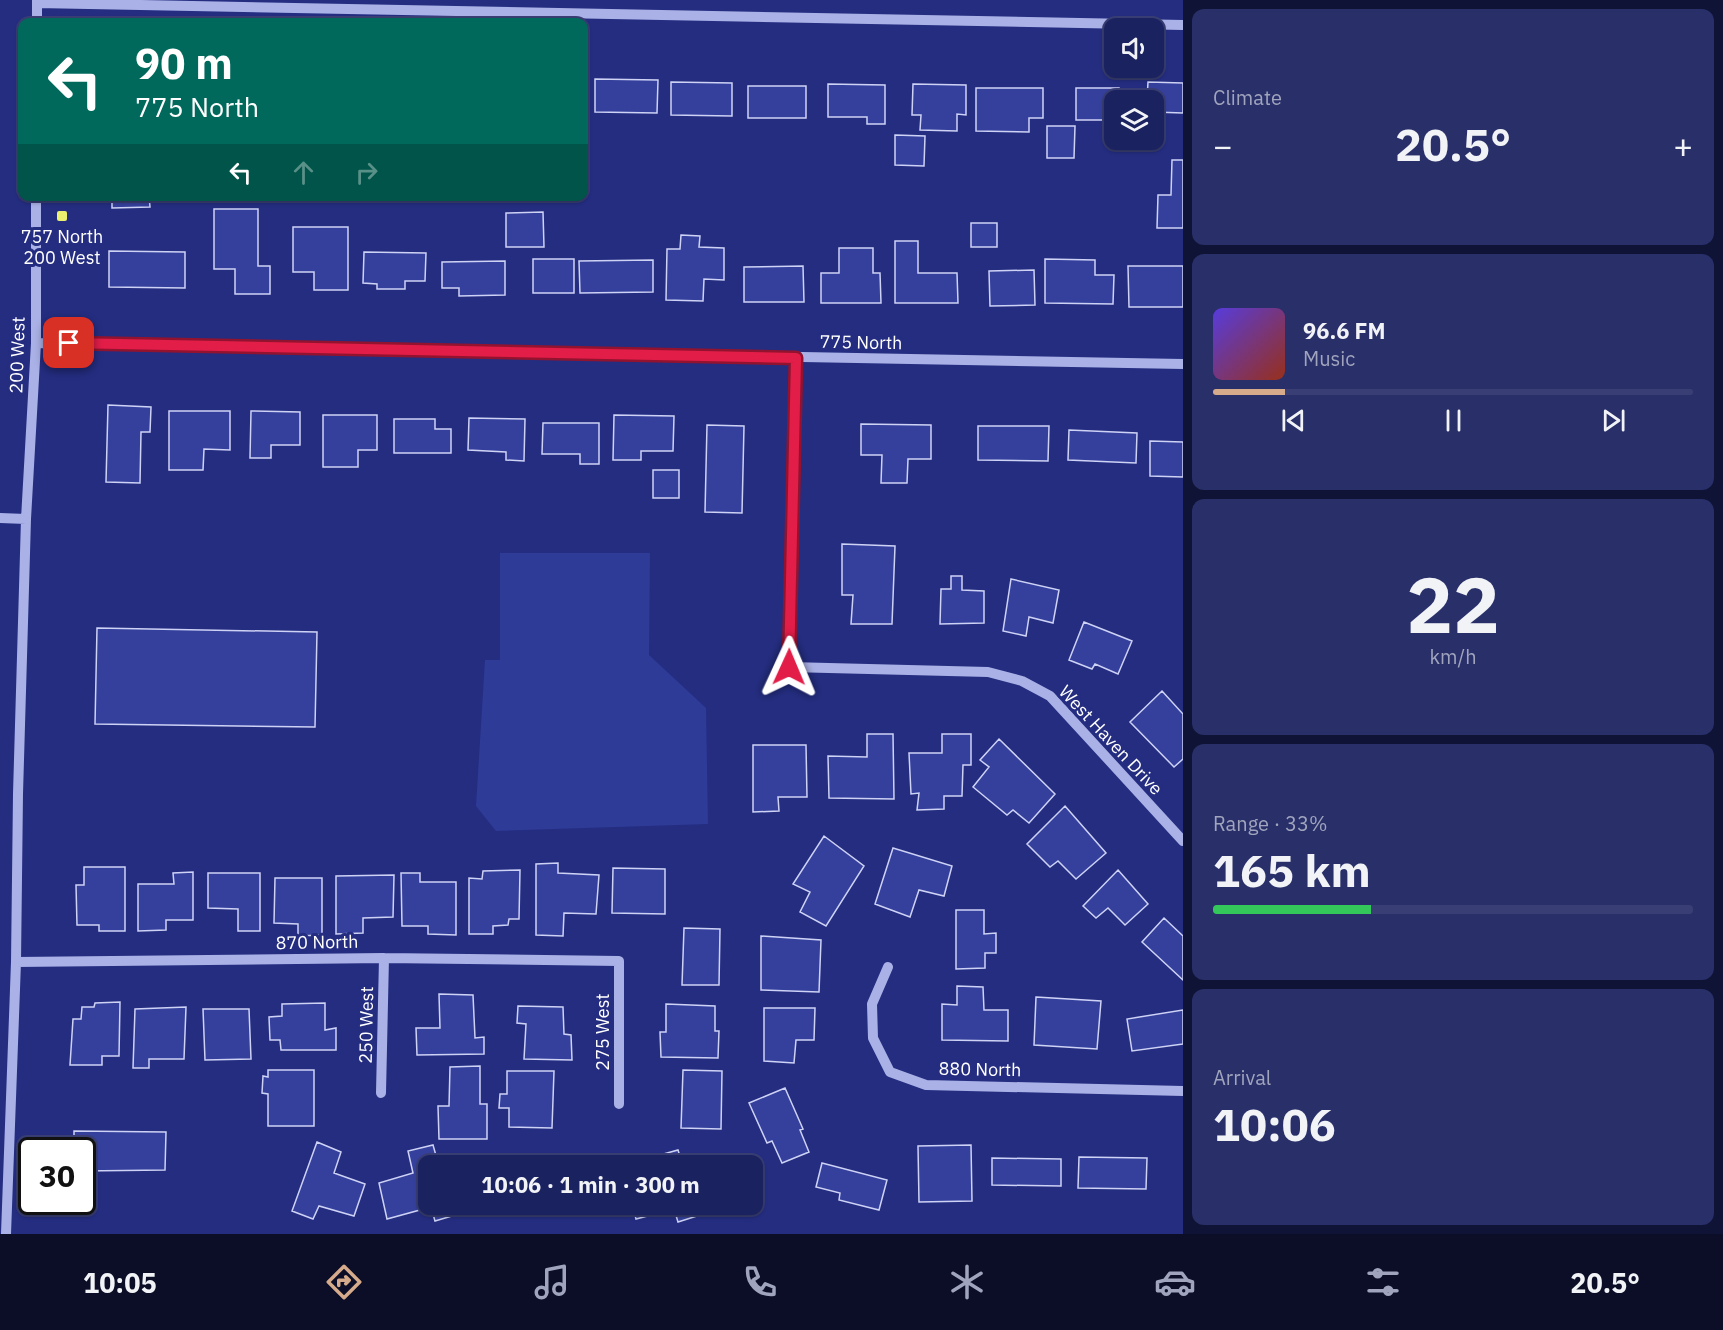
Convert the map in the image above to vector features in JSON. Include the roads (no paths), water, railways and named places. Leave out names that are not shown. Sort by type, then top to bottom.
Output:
[{"type":"street","points":[[37,18],[37,2],[1183,25]]},
{"type":"street","name":"200 West","points":[[6,1234],[3,1203],[16,962],[26,519],[36,343],[36,201]]},
{"type":"street","name":"775 North","points":[[36,343],[1183,364]]},
{"type":"street","name":"West Haven Drive","points":[[796,358],[789,667],[988,672],[1022,681],[1050,696],[1181,836]]},
{"type":"street","points":[[0,518],[26,519]]},
{"type":"street","name":"870 North","points":[[16,962],[384,958],[619,961]]},
{"type":"street","name":"250 West","points":[[381,1093],[384,958]]},
{"type":"street","name":"275 West","points":[[619,961],[619,1104]]},
{"type":"street","name":"880 North","points":[[888,967],[872,1004],[873,1038],[890,1072],[926,1085],[1183,1091]]},
{"type":"place","name":"757 North 200 West","points":[[62,216]]}]
